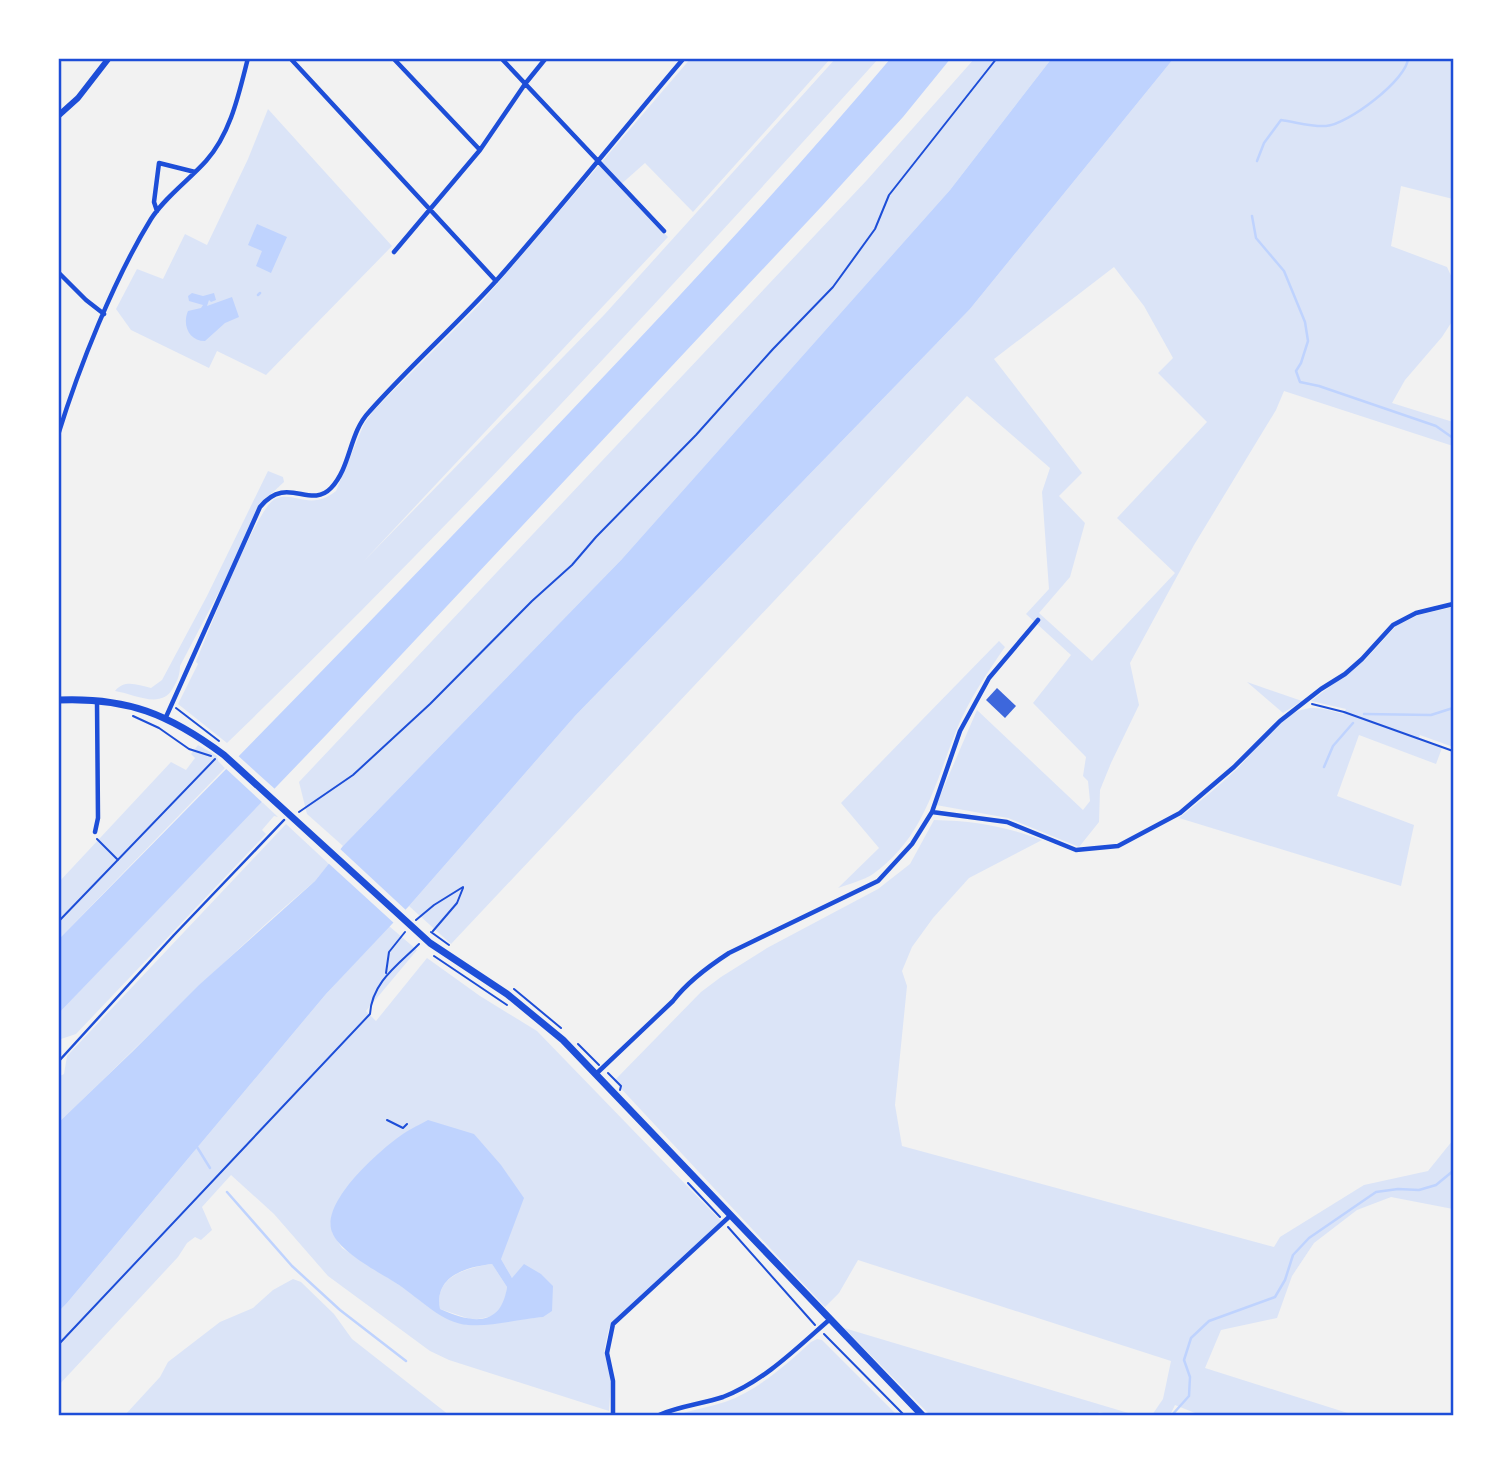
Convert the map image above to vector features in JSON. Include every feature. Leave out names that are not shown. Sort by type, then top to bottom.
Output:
[{"type":"main road","points":[[58,700],[124,705],[166,717],[198,735],[420,934],[458,964],[507,994],[538,1018],[597,1073],[727,1219],[922,1415]]},
{"type":"street","points":[[58,116],[78,98],[109,58]]},
{"type":"street","points":[[58,435],[104,314],[130,259],[157,211],[208,159],[224,134],[235,107],[248,58]]},
{"type":"street","points":[[290,58],[496,281]]},
{"type":"street","points":[[393,58],[480,150]]},
{"type":"street","points":[[501,58],[664,231]]},
{"type":"street","points":[[394,252],[480,150],[546,58]]},
{"type":"street","points":[[166,717],[260,506],[277,492],[288,491],[311,496],[330,489],[342,471],[366,415],[496,281],[684,58]]},
{"type":"street","points":[[157,211],[154,202],[159,163],[195,172]]},
{"type":"street","points":[[58,272],[104,314]]},
{"type":"street","points":[[932,812],[1007,822],[1076,850],[1118,846],[1180,813],[1234,767],[1280,721],[1354,667],[1393,625],[1416,612],[1453,604]]},
{"type":"street","points":[[597,1073],[673,1001],[682,989],[729,953],[878,881],[912,844],[932,812],[960,731],[989,678],[1038,620]]},
{"type":"street","points":[[95,832],[98,818],[97,701]]},
{"type":"street","points":[[613,1415],[613,1381],[607,1353],[613,1324],[727,1219]]},
{"type":"street","points":[[659,1415],[723,1397],[741,1388],[775,1366],[829,1320]]},
{"type":"lane","points":[[58,1062],[284,820]]},
{"type":"path","points":[[298,813],[353,775],[430,704],[532,601],[572,565],[696,435],[772,349],[832,287],[875,229],[888,195],[997,58]]},
{"type":"path","points":[[124,705],[130,715],[159,728],[189,749],[221,755]]},
{"type":"path","points":[[1301,705],[1324,706],[1344,712],[1453,751]]},
{"type":"path","points":[[172,706],[201,725],[221,755]]},
{"type":"path","points":[[58,922],[221,755]]},
{"type":"path","points":[[95,832],[98,840],[118,861]]},
{"type":"path","points":[[432,932],[457,903],[463,887]]},
{"type":"path","points":[[58,1345],[370,1014],[373,995],[379,983],[420,944]]},
{"type":"path","points":[[431,954],[515,1011]]},
{"type":"path","points":[[387,1120],[403,1128],[407,1124]]},
{"type":"path","points":[[688,1183],[727,1219],[818,1329],[904,1415]]},
{"type":"shaded area","points":[[691,58],[831,58],[693,212],[645,163],[619,186],[668,237],[363,562],[604,315],[836,58],[879,58],[559,406],[395,576],[227,743],[178,704],[198,664],[196,662],[232,574],[267,508],[275,499],[282,497],[318,500],[336,491],[364,424],[373,411],[479,305]]},
{"type":"shaded area","points":[[975,58],[1052,58],[950,190],[622,559],[343,846],[307,814],[299,782],[867,180]]},
{"type":"shaded area","points":[[1174,58],[1453,58],[1453,199],[1401,186],[1391,246],[1447,267],[1453,280],[1453,320],[1405,380],[1392,403],[1453,422],[1453,446],[1284,391],[1276,410],[1194,545],[1130,663],[1139,705],[1100,790],[1099,822],[1079,847],[1008,818],[936,805],[977,710],[1083,810],[1090,801],[1088,781],[1083,776],[1086,757],[1033,703],[1071,655],[1026,614],[1049,589],[1042,492],[1050,468],[967,396],[451,944],[409,906],[575,716],[970,309]],"holes":[[[1114,267],[1144,306],[1173,358],[1158,373],[1207,422],[1117,518],[1175,573],[1092,661],[1039,613],[1070,577],[1085,523],[1059,496],[1082,473],[994,359]]]},
{"type":"shaded area","points":[[268,109],[392,246],[266,375],[217,351],[209,368],[131,330],[116,309],[137,269],[163,279],[185,234],[207,245],[248,159]]},
{"type":"shaded area","points":[[268,471],[283,477],[284,482],[259,505],[232,567],[180,666],[173,688],[168,695],[155,699],[115,691],[127,684],[151,688],[162,680],[207,596]]},
{"type":"shaded area","points":[[1453,607],[1453,747],[1420,735],[1418,740],[1442,748],[1436,764],[1359,735],[1337,796],[1414,825],[1401,886],[1179,818],[1230,775],[1274,728],[1292,714],[1312,708],[1343,714],[1346,709],[1311,701],[1365,660],[1396,626],[1418,615]]},
{"type":"shaded area","points":[[999,641],[1005,647],[966,709],[934,790],[916,827],[890,860],[873,874],[838,888],[879,848],[841,803]]},
{"type":"shaded area","points":[[1247,682],[1302,701],[1283,713]]},
{"type":"shaded area","points":[[198,745],[217,756],[225,768],[58,940],[58,883],[171,762],[186,770],[195,758],[191,754]]},
{"type":"shaded area","points":[[261,801],[278,817],[274,816],[262,830],[266,834],[76,1034],[58,1040],[58,1014]]},
{"type":"shaded area","points":[[934,820],[989,825],[1042,840],[969,878],[933,918],[912,947],[902,971],[907,986],[895,1105],[902,1146],[1274,1247],[1280,1237],[1364,1185],[1428,1171],[1453,1140],[1453,1209],[1391,1197],[1357,1210],[1314,1243],[1292,1276],[1277,1318],[1221,1330],[1205,1368],[1354,1415],[1200,1415],[1175,1405],[1170,1415],[1152,1415],[1163,1399],[1171,1361],[858,1260],[839,1293],[825,1307],[614,1081],[701,992],[721,977],[767,948],[878,889],[910,864]]},
{"type":"shaded area","points":[[286,824],[329,864],[315,881],[217,970],[58,1123],[58,1077],[64,1074],[67,1056]]},
{"type":"shaded area","points":[[389,926],[417,950],[366,1011],[376,1021],[427,958],[480,996],[537,1031],[721,1221],[609,1328],[604,1351],[611,1382],[609,1411],[449,1360],[430,1351],[328,1276],[274,1214],[231,1175],[202,1207],[212,1230],[201,1240],[195,1237],[187,1243],[178,1257],[58,1386],[58,1312],[326,994]],"holes":[[[341,1196],[501,1259],[512,1278],[543,1317],[467,1325],[428,1307],[410,1292],[342,1248],[332,1232],[332,1214]]]},
{"type":"shaded area","points":[[492,1264],[507,1287],[505,1302],[493,1316],[473,1320],[440,1309],[439,1298],[447,1281],[463,1271]]},
{"type":"shaded area","points":[[293,1279],[301,1282],[334,1314],[352,1339],[449,1415],[125,1415],[160,1377],[168,1362],[220,1322],[253,1308],[273,1290]]},
{"type":"shaded area","points":[[844,1328],[1135,1415],[1099,1412],[1097,1415],[930,1415]]},
{"type":"shaded area","points":[[817,1339],[822,1340],[897,1415],[677,1415],[725,1402],[749,1391]]},
{"type":"water","points":[[891,58],[951,58],[903,117],[822,206],[327,734],[58,1014],[58,940],[457,531],[752,216]]},
{"type":"water","points":[[1052,58],[1174,58],[970,309],[575,716],[409,906],[326,994],[58,1312],[58,1123],[199,985],[315,881],[343,846],[622,559],[950,190]]},
{"type":"water","points":[[257,224],[287,237],[271,273],[256,266],[262,251],[248,245]]},
{"type":"water","points":[[192,293],[203,296],[214,293],[216,300],[209,300],[207,306],[232,297],[239,317],[225,323],[205,341],[195,338],[188,331],[186,316],[188,311],[203,305],[189,301],[188,296]]},
{"type":"water","points":[[428,1120],[474,1134],[501,1165],[524,1198],[501,1259],[512,1278],[524,1264],[541,1274],[553,1286],[552,1311],[543,1317],[477,1325],[449,1320],[362,1262],[336,1240],[331,1220],[334,1207],[342,1194],[387,1146]],"holes":[[[492,1264],[507,1287],[498,1310],[483,1319],[463,1317],[440,1309],[439,1298],[447,1281],[472,1268]]]},
{"type":"pier","points":[[235,753],[276,790],[263,803],[223,766]]},
{"type":"pier","points":[[338,847],[408,912],[395,924],[327,862]]},
{"type":"building","points":[[997,688],[1016,706],[1005,718],[986,700]]},
{"type":"waterway","points":[[1257,161],[1264,143],[1281,120],[1309,125],[1336,124],[1375,100],[1398,77],[1408,58]]},
{"type":"waterway","points":[[1252,216],[1256,238],[1284,271],[1305,322],[1308,341],[1296,371],[1300,382],[1436,426],[1453,438]]},
{"type":"waterway","points":[[1364,714],[1431,715],[1453,708]]},
{"type":"waterway","points":[[1324,767],[1333,746],[1353,723]]},
{"type":"waterway","points":[[197,1147],[210,1168]]},
{"type":"waterway","points":[[1172,1415],[1189,1396],[1190,1377],[1184,1360],[1191,1338],[1209,1321],[1275,1297],[1285,1280],[1293,1255],[1309,1238],[1376,1192],[1419,1190],[1436,1185],[1453,1171]]},
{"type":"waterway","points":[[227,1192],[292,1266],[340,1310],[406,1361]]}]
